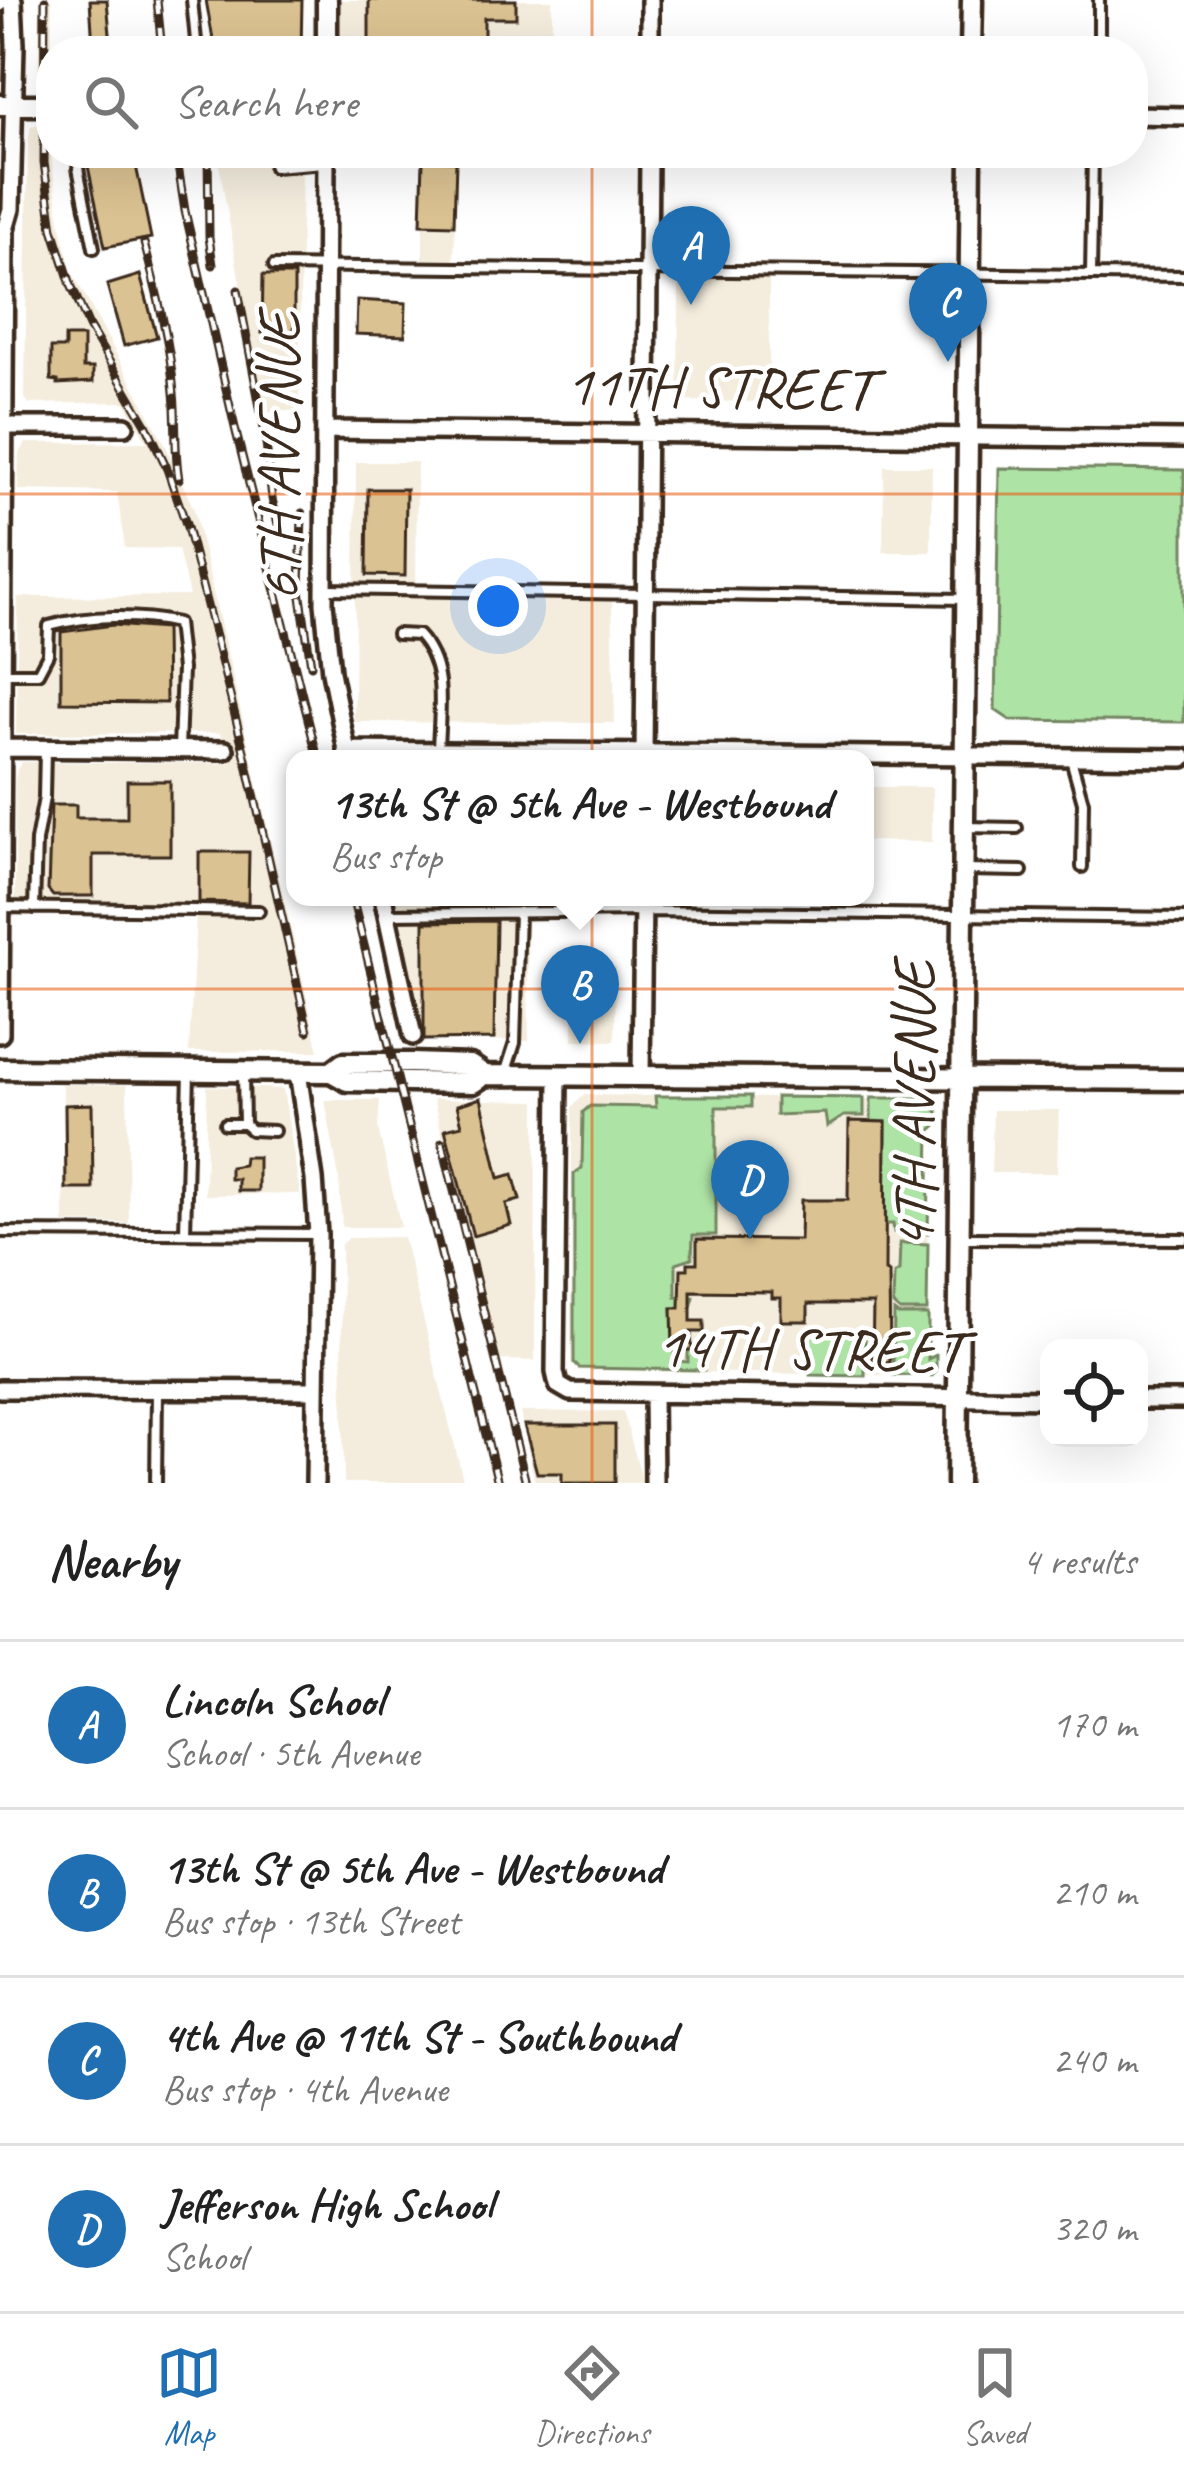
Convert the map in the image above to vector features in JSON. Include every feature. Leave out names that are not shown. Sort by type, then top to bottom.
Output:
[{"type":"street","points":[[0,1034],[2,225],[11,209],[6,105],[15,45],[14,0]]},
{"type":"street","points":[[327,0],[327,36]]},
{"type":"street","points":[[650,0],[650,36]]},
{"type":"street","points":[[971,36],[972,0]]},
{"type":"street","points":[[1148,115],[1184,116]]},
{"type":"street","name":"6TH AVENUE","points":[[326,168],[324,589],[331,672],[346,750]]},
{"type":"street","points":[[644,750],[649,168]]},
{"type":"street","name":"4TH AVENUE","points":[[957,1483],[970,168]]},
{"type":"street","points":[[2,426],[124,426]]},
{"type":"street","name":"11TH STREET","points":[[325,430],[1184,439]]},
{"type":"street","points":[[1,748],[225,750]]},
{"type":"street","points":[[874,757],[1184,758]]},
{"type":"street","points":[[385,906],[413,1036]]},
{"type":"street","points":[[641,1076],[643,906]]},
{"type":"street","points":[[0,1069],[331,1072],[343,1064],[412,1064],[470,1065],[495,1075],[1184,1080]]},
{"type":"street","points":[[298,1072],[318,1234],[315,1483]]},
{"type":"street","name":"14TH STREET","points":[[558,1075],[558,1385],[570,1392],[1040,1399]]},
{"type":"street","points":[[0,1389],[316,1390]]},
{"type":"street","points":[[653,1394],[655,1483]]},
{"type":"street","points":[[1148,1400],[1184,1400]]},
{"type":"lane","points":[[192,0],[196,36]]},
{"type":"lane","points":[[1099,0],[1099,36]]},
{"type":"lane","points":[[78,168],[94,248]]},
{"type":"lane","points":[[1091,275],[1094,168]]},
{"type":"lane","points":[[274,266],[1184,276]]},
{"type":"lane","points":[[324,589],[966,598]]},
{"type":"lane","points":[[2,673],[38,673],[48,654],[49,626],[77,618],[177,623],[182,668],[179,750]]},
{"type":"lane","points":[[397,634],[418,635],[437,663],[448,750]]},
{"type":"lane","points":[[34,908],[45,749]]},
{"type":"lane","points":[[1071,758],[1083,802],[1082,867]]},
{"type":"lane","points":[[963,827],[1018,829]]},
{"type":"lane","points":[[962,870],[1022,872]]},
{"type":"lane","points":[[397,906],[471,912],[612,906]]},
{"type":"lane","points":[[469,906],[471,912]]},
{"type":"lane","points":[[696,906],[1184,918]]},
{"type":"lane","points":[[0,907],[259,911]]},
{"type":"lane","points":[[495,1075],[515,1043],[519,912]]},
{"type":"lane","points":[[185,1233],[189,1071]]},
{"type":"lane","points":[[243,1071],[244,1124]]},
{"type":"lane","points":[[225,1124],[274,1131]]},
{"type":"lane","points":[[0,1232],[318,1234]]},
{"type":"lane","points":[[961,1238],[1184,1239]]},
{"type":"lane","points":[[156,1483],[158,1390]]},
{"type":"shaded area","points":[[40,0],[52,0],[52,36],[39,36]]},
{"type":"shaded area","points":[[335,0],[552,0],[552,36],[334,36]]},
{"type":"shaded area","points":[[36,125],[36,168],[53,168],[71,270],[164,442],[194,509],[319,1051],[189,1052],[196,915],[15,912],[15,782],[22,762],[228,763],[220,733],[16,734],[18,597],[189,596],[178,549],[125,548],[117,492],[18,490],[19,454],[26,443],[147,442],[125,402],[29,404],[25,398],[31,126]]},
{"type":"shaded area","points":[[220,168],[302,168],[299,410],[263,413]]},
{"type":"shaded area","points":[[423,168],[457,168],[454,264],[423,265]]},
{"type":"shaded area","points":[[679,278],[769,279],[769,402],[678,401]]},
{"type":"shaded area","points":[[356,462],[417,462],[416,597],[612,597],[615,723],[354,722]]},
{"type":"shaded area","points":[[884,466],[932,466],[931,552],[883,552]]},
{"type":"shaded area","points":[[874,787],[932,787],[932,842],[874,841]]},
{"type":"shaded area","points":[[388,906],[527,906],[529,1041],[419,1039]]},
{"type":"shaded area","points":[[573,967],[616,967],[615,1041],[573,1040]]},
{"type":"shaded area","points":[[63,1084],[127,1085],[129,1223],[64,1223]]},
{"type":"shaded area","points":[[207,1086],[283,1089],[300,1194],[205,1195]]},
{"type":"shaded area","points":[[584,1095],[922,1100],[929,1105],[926,1376],[578,1370],[571,1363],[572,1107]]},
{"type":"shaded area","points":[[433,1099],[536,1101],[535,1361],[500,1360]]},
{"type":"shaded area","points":[[325,1100],[380,1100],[378,1128],[401,1227],[342,1227]]},
{"type":"shaded area","points":[[993,1110],[1059,1110],[1057,1173],[991,1173]]},
{"type":"shaded area","points":[[403,1237],[464,1483],[344,1483],[341,1244],[348,1238]]},
{"type":"shaded area","points":[[623,1411],[643,1483],[535,1483],[520,1412]]},
{"type":"green space","points":[[999,468],[1184,470],[1184,722],[1010,720],[995,710]]},
{"type":"green space","points":[[655,1096],[751,1096],[751,1107],[716,1107],[716,1235],[693,1235],[692,1258],[676,1263],[676,1297],[694,1297],[691,1307],[672,1308],[675,1361],[688,1362],[688,1350],[704,1350],[704,1370],[579,1368],[574,1363],[574,1174],[582,1168],[583,1112],[590,1106],[656,1107]]},
{"type":"green space","points":[[776,1097],[864,1098],[864,1116],[844,1116],[827,1127],[825,1113],[776,1115]]},
{"type":"green space","points":[[871,1098],[924,1098],[938,1112],[939,1123],[930,1131],[928,1233],[894,1232],[893,1224],[885,1224],[886,1122],[871,1121]]},
{"type":"green space","points":[[900,1243],[928,1244],[927,1311],[900,1311],[893,1305]]},
{"type":"green space","points":[[894,1312],[928,1315],[928,1359],[936,1355],[932,1376],[893,1375]]},
{"type":"green space","points":[[809,1333],[865,1334],[865,1376],[810,1375]]},
{"type":"building","points":[[90,0],[107,0],[110,36],[92,36]]},
{"type":"building","points":[[206,0],[302,0],[301,36],[212,36]]},
{"type":"building","points":[[369,0],[516,0],[516,18],[484,18],[484,36],[369,36]]},
{"type":"building","points":[[88,168],[136,168],[151,238],[105,247]]},
{"type":"building","points":[[423,168],[456,168],[454,225],[421,224]]},
{"type":"building","points":[[140,275],[157,337],[124,346],[107,285]]},
{"type":"building","points":[[263,275],[294,275],[294,333],[262,333]]},
{"type":"building","points":[[357,300],[406,303],[405,336],[356,334]]},
{"type":"building","points":[[65,337],[83,337],[83,368],[93,368],[93,382],[58,384],[51,380],[51,348],[65,348]]},
{"type":"building","points":[[368,489],[406,489],[405,576],[367,575]]},
{"type":"building","points":[[113,625],[165,629],[166,703],[61,702],[61,632]]},
{"type":"building","points":[[127,781],[170,781],[170,855],[93,855],[93,896],[53,896],[48,890],[51,805],[76,805],[76,818],[127,818]]},
{"type":"building","points":[[199,852],[249,852],[248,903],[199,902]]},
{"type":"building","points":[[496,921],[494,1039],[424,1040],[424,922]]},
{"type":"building","points":[[481,1098],[499,1178],[513,1174],[520,1200],[506,1204],[511,1225],[473,1236],[445,1129],[462,1125],[457,1105]]},
{"type":"building","points":[[92,1104],[93,1189],[66,1189],[65,1105]]},
{"type":"building","points":[[849,1121],[886,1122],[890,1362],[872,1362],[873,1304],[808,1304],[808,1321],[781,1321],[781,1298],[772,1298],[772,1292],[691,1291],[691,1321],[704,1321],[704,1332],[691,1332],[692,1350],[673,1350],[672,1308],[680,1308],[681,1269],[697,1263],[697,1239],[800,1240],[801,1200],[848,1200]]},
{"type":"building","points":[[244,1157],[258,1157],[258,1191],[238,1191],[238,1179],[230,1179],[230,1167],[243,1165]]},
{"type":"building","points":[[524,1425],[615,1425],[615,1483],[562,1483],[562,1473],[537,1473]]},
{"type":"railway","points":[[45,0],[45,36]]},
{"type":"railway","points":[[157,0],[161,36]]},
{"type":"railway","points":[[45,168],[53,229],[71,285],[89,327],[146,424],[187,527],[308,1031]]},
{"type":"railway","points":[[178,168],[236,432],[316,750]]},
{"type":"railway","points":[[208,168],[213,265]]},
{"type":"railway","points":[[144,243],[169,355],[179,479]]},
{"type":"railway","points":[[238,290],[280,533]]},
{"type":"railway","points":[[302,513],[300,590],[311,665]]},
{"type":"railway","points":[[354,906],[498,1483]]},
{"type":"railway","points":[[442,1142],[526,1483]]},
{"type":"place","name":"Lincoln School","points":[[691,305]]},
{"type":"place","name":"4th Ave @ 11th St - Southbound","points":[[948,362]]},
{"type":"place","name":"13th St @ 5th Ave - Westbound","points":[[580,1044]]},
{"type":"place","name":"Jefferson High School","points":[[750,1239]]}]
